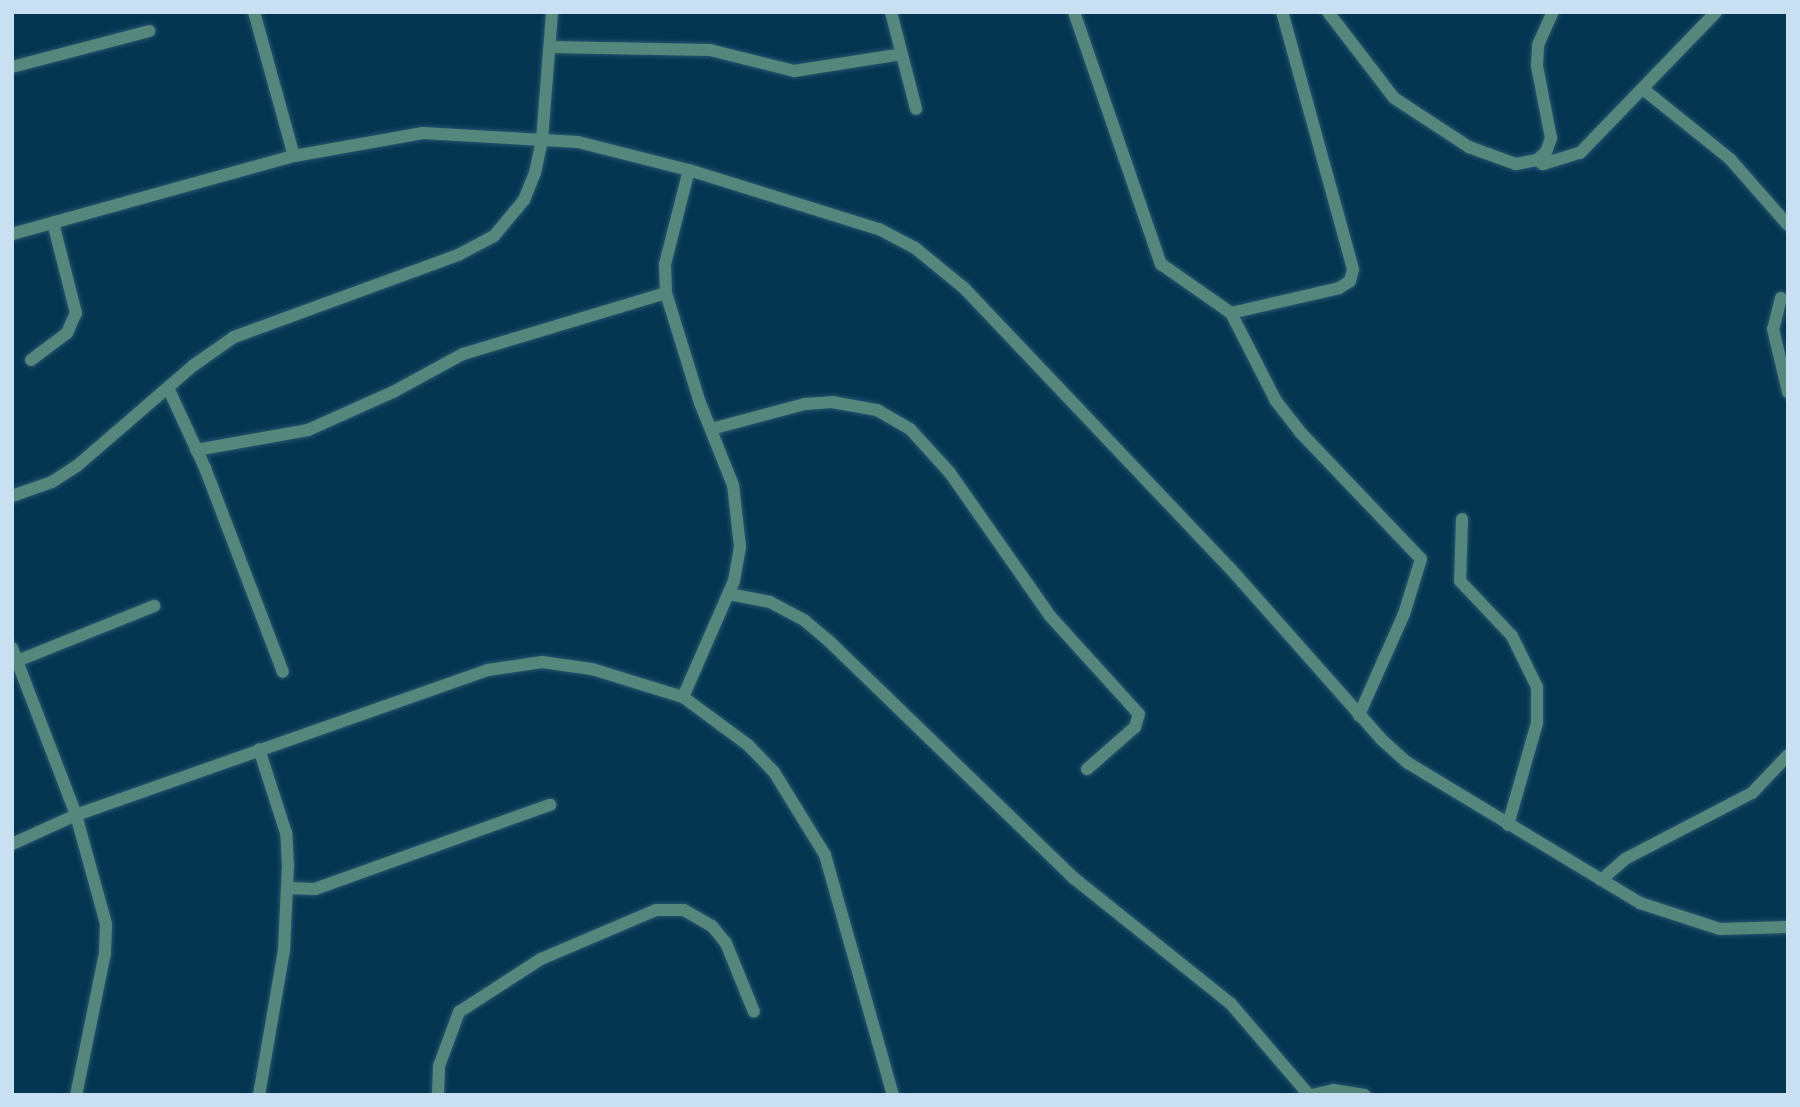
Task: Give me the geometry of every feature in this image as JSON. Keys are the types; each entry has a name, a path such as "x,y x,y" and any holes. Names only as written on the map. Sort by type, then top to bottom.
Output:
{"street":[{"path":"254,12 294,156"},
{"path":"12,496 52,482 78,465 169,390 194,365 234,337 458,255 495,236 524,200 542,140 552,12"},
{"path":"891,12 916,109"},
{"path":"1074,12 1161,264 1231,313 1276,401 1300,432 1422,559 1404,614 1359,715"},
{"path":"1231,313 1339,288 1350,281 1353,269 1282,12"},
{"path":"1328,12 1369,70 1409,110 1499,161 1528,164 1537,160 1551,138 1537,65 1538,45 1553,12"},
{"path":"1537,160 1543,164 1580,153 1716,12"},
{"path":"12,67 149,31"},
{"path":"550,47 710,50 794,71 902,54"},
{"path":"1643,89 1730,159 1788,225"},
{"path":"12,234 294,156 423,133 578,142 689,170 846,216 903,241 964,288 1237,576 1359,715 1408,762 1640,903 1708,927 1754,931 1788,927"},
{"path":"683,697 729,594 740,547 739,514 667,293 665,264 689,170"},
{"path":"32,360 67,332 76,313 53,223"},
{"path":"196,450 308,430 393,392 463,354 667,293"},
{"path":"1781,298 1773,330 1788,392"},
{"path":"169,390 196,450 283,672"},
{"path":"711,429 805,404 832,402 877,410 910,429 950,474 1050,616 1139,714 1135,727 1087,769"},
{"path":"1462,519 1461,581 1512,636 1538,687 1537,723 1508,825"},
{"path":"729,594 778,606 829,641 1084,887 1231,1003 1310,1095 1333,1090 1365,1095"},
{"path":"76,1095 105,953 106,924 76,815 14,654 154,606"},
{"path":"12,844 76,815 488,670 542,662 592,669 683,697 748,745 774,772 825,855 893,1095"},
{"path":"259,749 286,833 288,888 285,950 259,1095"},
{"path":"1601,880 1625,859 1752,793 1788,755"},
{"path":"288,888 315,889 551,805"},
{"path":"438,1095 439,1066 459,1012 541,959 656,910 684,910 712,926 726,943 754,1012"}]}
